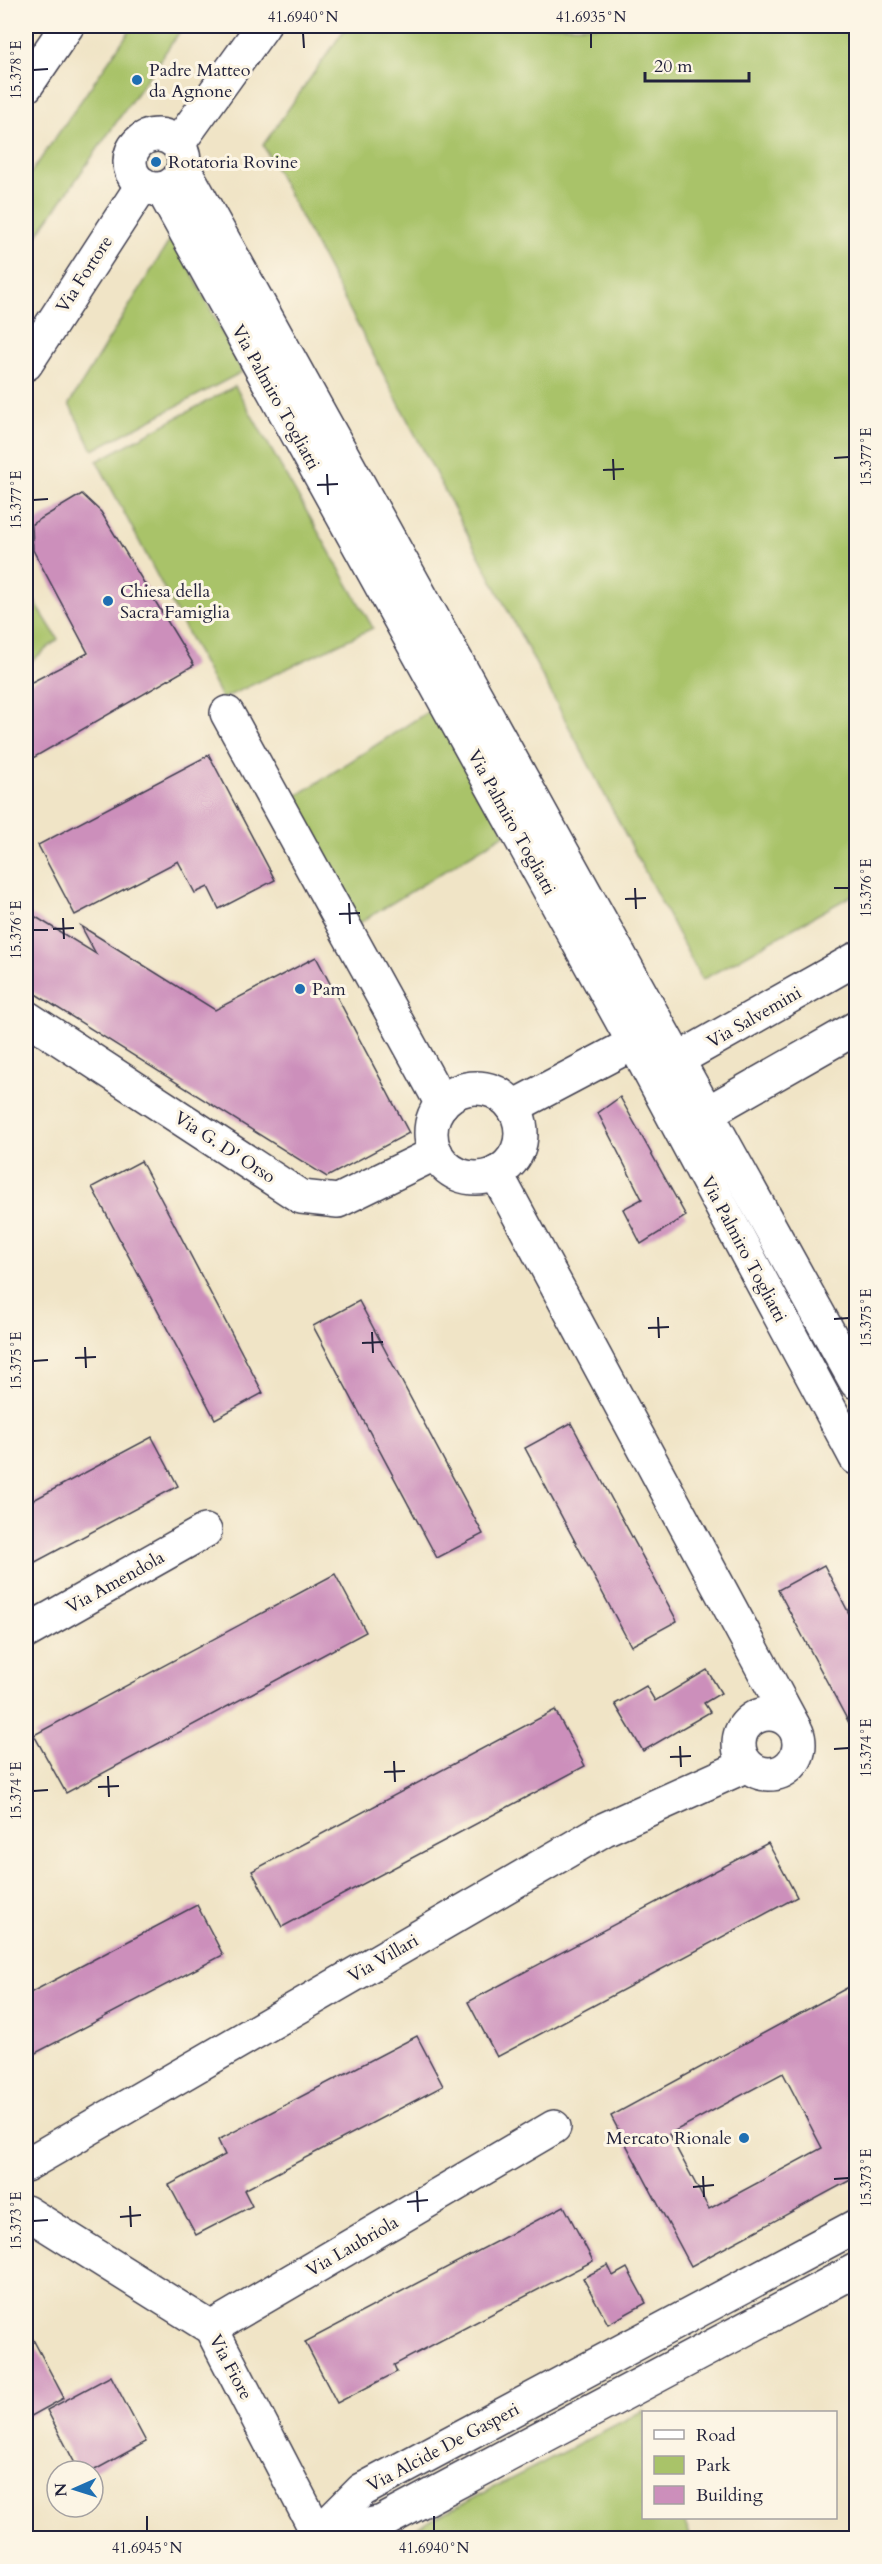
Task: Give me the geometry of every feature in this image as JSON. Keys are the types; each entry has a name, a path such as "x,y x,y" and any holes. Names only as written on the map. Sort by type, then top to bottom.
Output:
{"street":[{"path":"26,86 68,26"},
{"name":"Via Fortore","path":"26,364 167,172 258,27"},
{"name":"Via Palmiro Togliatti","path":"167,172 634,1043 665,1067"},
{"name":"Via Palmiro Togliatti","path":"167,172 665,1067 694,1122 824,1396 856,1458"},
{"path":"227,713 442,1104"},
{"name":"Via Salvemini","path":"665,1067 856,959"},
{"name":"Via G. D' Orso","path":"26,1017 301,1197 338,1201 436,1153"},
{"path":"694,1122 856,1028"},
{"path":"513,1107 634,1043"},
{"path":"470,1088 485,1088 502,1095 513,1107 520,1122 521,1138 510,1163 496,1173 481,1178 460,1175 447,1167 436,1153 431,1138 434,1116 453,1093 470,1088"},
{"name":"Via Palmiro Togliatti","path":"694,1122 856,1380"},
{"name":"Via Villari","path":"26,2164 605,1829 747,1765 756,1772 766,1774 780,1772 789,1766 798,1752 799,1741 793,1725 496,1173"},
{"path":"824,1396 856,1380"},
{"name":"Via Amendola","path":"26,1632 205,1532"},
{"name":"Via Laubriola","path":"211,2328 554,2127"},
{"name":"Via Fiore","path":"26,2212 211,2328 316,2537"},
{"name":"Via Alcide De Gasperi","path":"316,2537 362,2490 856,2226"},
{"name":"Via Alcide De Gasperi","path":"316,2537 382,2522 856,2270"}],"green space":[{"path":"133,26 176,26 181,30 26,251 26,180"},
{"path":"347,26 856,26 856,893 702,980 263,145"},
{"path":"173,235 242,372 93,450 69,404"},
{"path":"235,386 373,628 222,699 97,461"},
{"path":"26,588 58,639 26,666"},
{"path":"435,707 505,834 353,927 284,804"},
{"path":"642,2411 642,2519 683,2519 691,2538 397,2538"}],"building":[{"name":"Chiesa della Sacra Famiglia","path":"82,494 101,512 194,665 26,762 26,685 88,653 33,550 32,524"},
{"path":"209,755 275,880 219,909 208,887 195,893 178,861 75,915 38,845"},
{"path":"26,911 96,954 81,926 215,1010 316,957 409,1133 327,1177 26,988"},
{"path":"620,1097 686,1216 641,1244 623,1209 642,1199 598,1113"},
{"path":"141,1161 263,1393 215,1419 92,1187"},
{"path":"359,1301 483,1534 437,1558 313,1326"},
{"path":"571,1423 677,1621 631,1646 525,1448"},
{"path":"152,1437 178,1486 26,1567 26,1504"},
{"path":"824,1565 856,1627 856,1736 778,1590"},
{"path":"335,1574 366,1632 66,1793 34,1735"},
{"path":"707,1670 721,1693 704,1703 710,1712 643,1751 615,1704 646,1686 655,1701"},
{"path":"555,1710 585,1766 282,1927 252,1871"},
{"path":"768,1843 797,1897 497,2057 468,2002"},
{"path":"197,1905 223,1955 26,2058 26,1995"},
{"path":"856,1983 856,2177 691,2266 611,2116","holes":["783,2073 822,2148 709,2209 669,2134"]},
{"path":"417,2036 443,2086 244,2190 252,2206 196,2235 169,2185 225,2155 218,2140"},
{"path":"564,2206 593,2261 394,2365 397,2372 337,2403 305,2342"},
{"path":"608,2265 613,2276 627,2268 646,2303 608,2324 583,2278"},
{"path":"26,2326 64,2398 26,2419"},
{"path":"111,2376 146,2442 105,2464 105,2459 73,2459 47,2410"}],"place":[{"name":"Padre Matteo da Agnone","path":"137,80"},
{"name":"Rotatoria Rovine","path":"156,162"},
{"name":"Chiesa della Sacra Famiglia","path":"108,601"},
{"name":"Pam","path":"300,989"},
{"name":"Mercato Rionale","path":"744,2138"}]}
